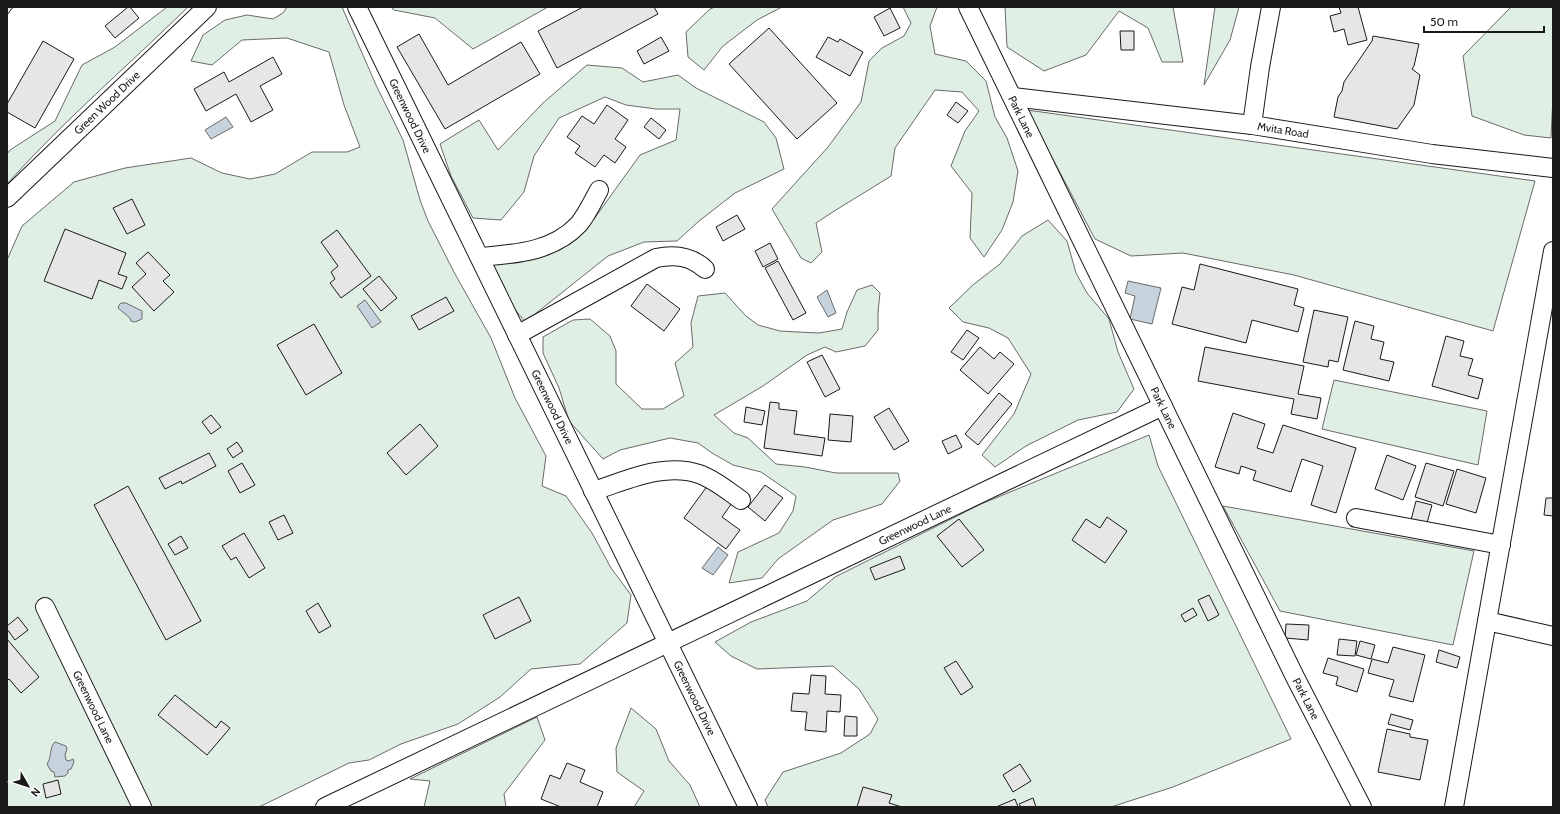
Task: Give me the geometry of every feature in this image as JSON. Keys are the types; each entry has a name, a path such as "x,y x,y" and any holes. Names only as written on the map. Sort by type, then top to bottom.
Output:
{"street":[{"name":"Green Wood Drive","path":"7,198 207,7"},
{"name":"Greenwood Drive","path":"357,7 748,807"},
{"name":"Park Lane","path":"968,7 1295,677 1362,807"},
{"path":"1252,125 1260,67 1271,7"},
{"name":"Mvita Road","path":"1013,98 1252,125 1432,154 1553,168"},
{"path":"480,257 515,254 553,243 568,234 579,224 599,190"},
{"path":"1454,807 1553,251"},
{"path":"517,335 656,258 680,256 698,263 705,269"},
{"name":"Greenwood Lane","path":"325,807 1163,406"},
{"path":"593,491 651,473 666,470 682,470 711,479 741,500"},
{"path":"1356,518 1501,545"},
{"name":"Greenwood Lane","path":"45,607 142,807"},
{"path":"1487,622 1553,636"}],"green space":[{"path":"167,7 188,7 50,138 7,184 7,154 10,150 55,121 82,65 115,47"},
{"path":"287,7 342,7 376,85 403,140 420,200 428,221 455,274 491,338 515,398 546,456 542,486 566,496 592,533 611,568 631,595 627,623 580,664 531,669 500,697 458,724 401,744 369,760 349,763 259,807 7,807 7,260 22,226 74,182 125,168 191,158 222,173 250,179 275,174 312,152 347,152 360,147 344,105 329,52 287,38 242,40 212,65 191,61 203,35 225,20 247,15 273,19 283,13"},
{"path":"391,7 548,7 473,49 435,18 394,10"},
{"path":"715,7 782,7 757,20 723,46 704,70 688,57 686,32 710,9"},
{"path":"903,7 937,7 930,26 935,54 966,61 986,81 995,117 1007,138 1018,171 1013,202 1002,230 984,257 970,238 972,193 951,166 965,131 979,111 962,92 935,90 895,148 891,176 816,223 822,252 811,263 801,258 772,209 828,147 861,102 869,61 882,48 904,36 911,23"},
{"path":"1005,7 1173,7 1183,62 1162,62 1148,28 1119,11 1086,55 1044,71 1007,47"},
{"path":"1215,7 1239,7 1230,40 1204,85"},
{"path":"1511,7 1553,7 1553,96 1551,138 1524,135 1472,116 1463,56"},
{"path":"587,65 622,68 643,82 678,75 696,88 764,122 776,138 784,169 735,193 699,221 677,241 644,242 608,256 525,322 499,289 493,264 521,262 558,244 594,219 640,155 676,140 680,109 656,109 626,105 605,97 559,118 534,156 524,192 501,220 473,218 451,176 440,144 479,120 498,150 543,103"},
{"path":"1027,110 1535,181 1493,331 1294,275 1183,253 1131,256 1095,239"},
{"path":"1048,220 1067,241 1076,273 1087,293 1109,319 1118,352 1134,389 1117,412 1078,420 1026,446 995,467 982,455 1014,414 1031,374 1008,338 989,328 963,322 949,308 974,284 1000,264 1022,236"},
{"path":"872,285 880,293 878,330 865,346 836,352 825,347 807,355 763,386 714,415 734,433 748,438 776,464 805,467 836,473 898,473 900,481 882,504 833,520 778,559 762,578 729,583 738,552 779,533 793,511 796,496 761,472 733,465 698,443 670,438 620,450 603,459 569,421 559,388 543,353 543,337 573,320 590,319 610,336 616,351 616,384 642,409 663,409 684,396 675,363 693,347 691,323 698,296 725,293 746,316 758,325 780,331 819,333 842,329 847,312 857,290"},
{"path":"1334,380 1487,411 1478,465 1322,429"},
{"path":"1149,435 1158,466 1291,739 1173,787 1111,807 768,807 765,800 783,772 841,753 870,734 878,719 859,689 833,666 757,669 731,656 715,642 751,622 807,601 835,577 981,504"},
{"path":"1223,506 1474,551 1453,645 1280,611"},
{"path":"631,708 656,729 669,761 690,785 700,807 634,807 644,791 617,772 616,748"},
{"path":"537,717 545,740 504,794 506,807 424,807 430,781 410,779"}],"shaded area":[{"path":"226,117 233,127 211,139 205,130"},
{"path":"1128,281 1161,288 1152,324 1130,319 1135,296 1125,293"},
{"path":"827,290 836,313 828,317 817,297"},
{"path":"365,300 381,322 372,328 357,306"},
{"path":"121,303 126,303 142,311 142,319 135,322 131,321 130,318 118,308"},
{"path":"718,547 728,555 713,575 702,568"},
{"path":"55,742 66,746 66,760 69,761 73,759 74,762 71,769 68,770 68,773 65,776 55,777 54,772 51,771 47,764"}],"building":[{"path":"7,7 13,7 7,15"},
{"path":"128,7 130,7 139,18 115,38 105,26"},
{"path":"583,7 654,7 658,14 557,68 538,31"},
{"path":"1339,7 1358,7 1367,40 1348,45 1344,29 1334,32 1330,16 1341,13"},
{"path":"890,8 900,28 884,36 874,17"},
{"path":"769,28 837,103 797,139 729,64"},
{"path":"1120,31 1134,31 1134,50 1121,50"},
{"path":"419,34 448,85 521,42 540,74 445,129 397,47"},
{"path":"1373,36 1419,44 1412,69 1420,75 1414,105 1397,129 1334,117 1338,97 1342,91 1344,82 1372,41"},
{"path":"661,37 669,51 644,64 637,51"},
{"path":"828,37 838,42 840,39 863,52 850,76 816,57"},
{"path":"43,41 74,59 35,128 7,112 7,104"},
{"path":"273,57 282,74 260,86 273,110 251,122 236,94 206,111 194,89 224,72 229,82"},
{"path":"956,102 968,111 958,123 947,115"},
{"path":"607,105 628,120 615,139 626,147 615,163 604,155 595,167 575,153 580,146 567,137 582,116 594,124"},
{"path":"651,118 666,130 659,139 644,127"},
{"path":"132,199 145,225 127,234 113,208"},
{"path":"737,215 745,229 723,241 716,227"},
{"path":"65,229 126,253 118,274 127,277 122,289 99,280 92,299 44,281"},
{"path":"337,230 371,276 341,298 330,283 335,279 331,272 338,266 321,242"},
{"path":"770,243 778,259 763,267 755,251"},
{"path":"148,252 170,275 163,281 174,292 154,311 132,287 146,274 136,263"},
{"path":"778,261 806,313 793,320 765,268"},
{"path":"1200,264 1298,289 1294,305 1304,308 1298,332 1252,320 1246,343 1172,324 1182,287 1194,290"},
{"path":"379,276 397,298 381,311 363,289"},
{"path":"647,284 680,309 664,331 631,306"},
{"path":"446,297 454,311 419,330 411,316"},
{"path":"1314,310 1348,317 1338,362 1329,360 1328,367 1303,362"},
{"path":"1355,321 1374,326 1371,339 1384,342 1380,359 1394,362 1389,381 1343,370"},
{"path":"314,324 342,373 306,395 277,345"},
{"path":"967,330 979,338 963,360 951,352"},
{"path":"1446,336 1464,341 1460,356 1473,359 1468,375 1483,379 1478,399 1432,386"},
{"path":"980,347 994,359 1000,352 1014,364 988,394 960,370"},
{"path":"1205,347 1304,366 1298,394 1321,398 1317,419 1291,414 1294,399 1198,381"},
{"path":"822,355 840,389 825,397 807,362"},
{"path":"999,393 1012,404 978,445 965,434"},
{"path":"770,402 779,403 779,409 797,411 794,434 825,438 822,456 764,448"},
{"path":"746,407 765,411 762,425 744,422"},
{"path":"889,408 909,441 894,450 874,417"},
{"path":"1233,413 1265,424 1257,448 1273,453 1283,425 1356,448 1336,513 1311,505 1323,466 1302,459 1291,492 1253,480 1256,471 1241,466 1239,474 1215,467"},
{"path":"830,414 853,416 851,442 828,440"},
{"path":"211,415 221,427 211,434 202,422"},
{"path":"420,424 438,446 406,475 387,453"},
{"path":"956,435 962,447 948,454 942,441"},
{"path":"237,442 243,451 233,458 227,449"},
{"path":"209,453 216,466 182,484 181,481 165,489 159,478"},
{"path":"1387,455 1416,466 1403,500 1375,489"},
{"path":"242,463 255,485 240,493 228,471"},
{"path":"1426,463 1454,471 1443,506 1415,497"},
{"path":"1457,469 1486,478 1476,513 1446,504"},
{"path":"708,485 732,503 722,517 740,530 726,549 684,518"},
{"path":"765,485 783,498 765,521 748,507"},
{"path":"128,486 201,621 166,640 94,505"},
{"path":"1546,498 1553,498 1553,516 1544,515"},
{"path":"1416,501 1432,505 1427,523 1411,520"},
{"path":"284,515 293,533 278,540 269,522"},
{"path":"1107,517 1127,531 1105,563 1072,540 1086,519 1100,528"},
{"path":"959,519 984,550 962,567 937,536"},
{"path":"244,533 265,568 249,578 236,557 231,560 222,546"},
{"path":"181,536 188,548 175,555 168,544"},
{"path":"900,556 905,569 875,580 870,568"},
{"path":"1209,595 1219,615 1208,621 1198,600"},
{"path":"519,597 531,621 495,639 483,615"},
{"path":"318,603 331,626 319,633 306,611"},
{"path":"1193,608 1197,615 1185,622 1181,615"},
{"path":"18,617 28,630 15,640 7,629 7,626"},
{"path":"1286,624 1309,625 1308,640 1285,638"},
{"path":"7,639 39,677 21,693 9,679 7,681"},
{"path":"1339,639 1357,641 1355,656 1337,655"},
{"path":"1360,641 1375,645 1371,659 1356,655"},
{"path":"1393,647 1425,655 1413,702 1389,696 1394,680 1368,673 1372,659 1388,663"},
{"path":"1439,650 1460,657 1457,668 1436,662"},
{"path":"1328,658 1364,669 1357,692 1336,685 1338,677 1323,673"},
{"path":"956,661 973,687 961,695 944,668"},
{"path":"811,675 826,676 825,694 841,695 840,712 827,711 826,732 805,730 807,712 791,711 793,693 809,694"},
{"path":"175,695 216,728 221,721 230,728 207,755 158,715"},
{"path":"1391,714 1413,720 1410,730 1388,724"},
{"path":"845,716 857,717 857,736 844,736"},
{"path":"1387,729 1410,734 1410,737 1428,740 1420,780 1378,772"},
{"path":"567,763 585,770 580,782 603,792 597,807 561,807 541,799 550,775 560,779"},
{"path":"1020,764 1031,781 1013,792 1003,775"},
{"path":"58,780 61,794 46,798 43,784"},
{"path":"863,787 892,795 889,803 902,807 857,807"},
{"path":"1033,798 1036,807 1021,807 1019,804"},
{"path":"1015,799 1018,807 996,807"}]}
